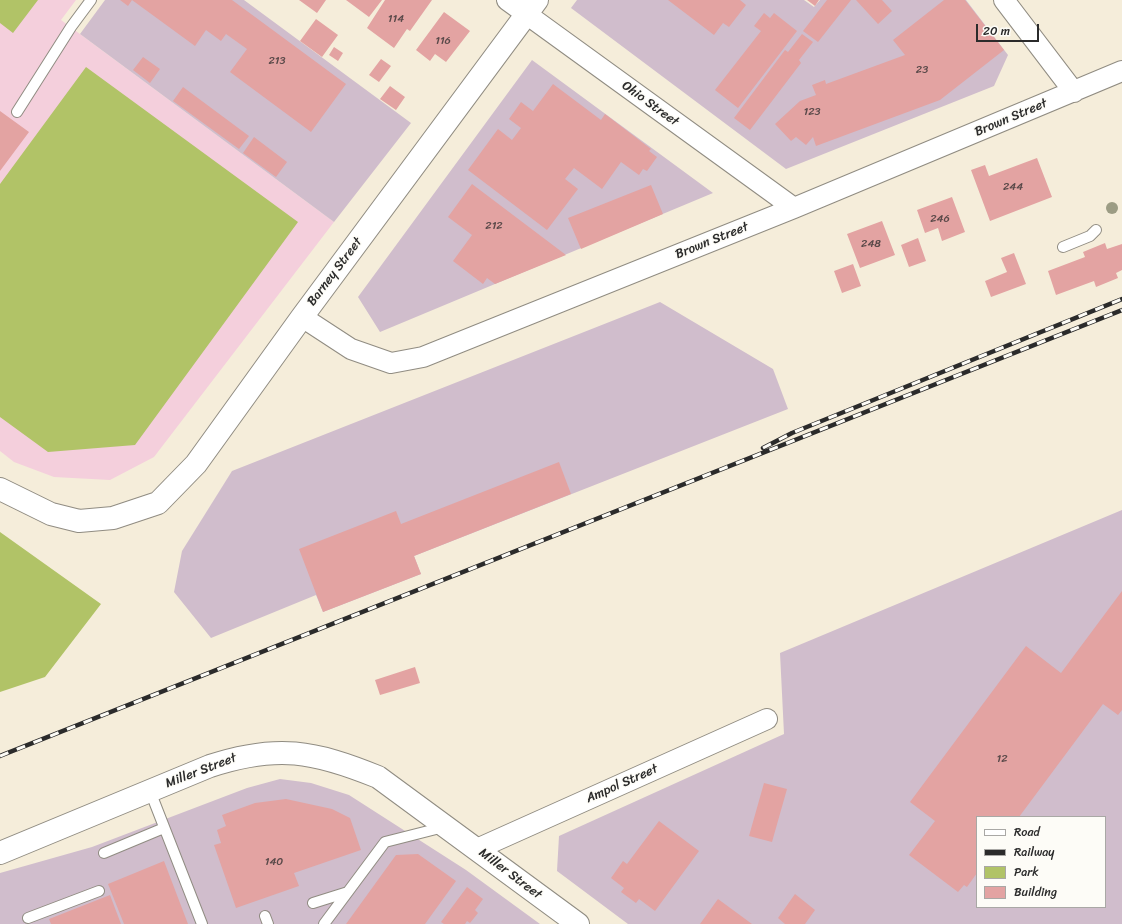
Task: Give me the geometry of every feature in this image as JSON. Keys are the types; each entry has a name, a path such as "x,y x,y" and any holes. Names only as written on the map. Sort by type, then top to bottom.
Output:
{"street":[{"name":"Ohio Street","path":"507,0 531,7 794,208"},
{"path":"1004,0 1074,92"},
{"name":"Barney Street","path":"0,488 50,514 79,521 112,518 158,503 196,464 302,317 531,7"},
{"name":"Brown Street","path":"302,317 351,349 384,360 391,362 423,357 794,208 1122,71"},
{"name":"Ampol Street","path":"477,849 767,719"},
{"name":"Miller Street","path":"0,853 210,766 239,756 274,752 309,754 343,763 378,777 578,924"}],"lane":[{"path":"17,112 71,27 91,0"},
{"path":"1063,247 1090,236 1096,230"},
{"path":"150,791 202,924"},
{"path":"324,924 385,842 446,826"},
{"path":"104,853 164,828"},
{"path":"28,918 99,891"},
{"path":"313,903 348,892"}],"shaded area":[{"path":"0,0 76,0 61,20 334,222 154,457 110,480 54,477 14,462 0,451"},
{"path":"105,0 244,0 411,123 334,222 80,34"},
{"path":"577,0 804,0 814,7 820,0 966,0 1008,55 994,86 786,169 571,8"},
{"path":"532,60 713,193 380,332 358,297"},
{"path":"660,302 773,369 788,409 414,556 421,574 323,612 316,595 211,638 174,592 182,551 232,471"},
{"path":"1122,510 1122,924 628,924 557,871 559,836 784,734 780,653"},
{"path":"280,779 311,783 349,795 466,870 540,924 0,924 0,873 92,847 247,788"}],"green space":[{"path":"0,0 38,0 13,33 0,23"},
{"path":"86,67 298,222 135,445 48,452 0,417 0,184"},
{"path":"0,532 101,604 45,677 0,692"}],"building":[{"path":"120,0 132,0 128,6"},
{"path":"132,0 232,0 346,84 311,132 230,72 247,49 226,34 221,41 206,30 195,46"},
{"path":"299,0 326,0 317,13"},
{"path":"346,0 382,0 369,17"},
{"path":"385,0 432,0 410,31 407,29 394,48 367,28"},
{"path":"668,0 740,0 746,5 729,27 723,23 714,35"},
{"path":"807,0 819,0 815,6"},
{"path":"827,0 851,0 818,42 803,31"},
{"path":"856,0 882,0 892,11 878,24"},
{"path":"944,0 965,0 1004,50 940,100 816,146 813,137 806,145 796,137 791,141 775,124 800,101 816,95 812,85 825,80 826,84 905,55 893,40"},
{"path":"444,12 470,31 446,62 435,54 430,61 416,50"},
{"path":"764,13 770,18 774,13 797,31 738,108 715,90 761,31 754,26"},
{"path":"316,19 338,35 322,57 300,41"},
{"path":"802,34 813,42 799,60 801,63 750,130 734,118 785,50 788,52"},
{"path":"334,47 343,53 338,61 329,55"},
{"path":"143,57 160,69 150,83 133,70"},
{"path":"381,59 391,66 379,82 369,75"},
{"path":"553,84 601,120 605,114 651,149 649,151 657,157 647,171 643,169 639,175 621,162 602,189 574,168 565,179 578,189 547,230 468,170 498,129 512,140 521,128 509,119 521,102 533,111"},
{"path":"390,86 405,97 396,110 380,99"},
{"path":"183,87 249,136 239,149 173,101"},
{"path":"0,111 29,132 0,171"},
{"path":"254,137 287,162 276,177 243,153"},
{"path":"1037,158 1052,197 990,221 971,170 985,165 989,176"},
{"path":"472,184 566,255 495,284 487,278 483,284 453,261 472,235 448,217"},
{"path":"651,185 663,214 581,249 568,218"},
{"path":"952,197 965,232 942,241 938,228 925,233 917,210"},
{"path":"882,221 895,255 860,268 847,234"},
{"path":"918,238 926,261 909,267 901,245"},
{"path":"1105,243 1107,249 1122,244 1122,270 1116,273 1118,278 1096,287 1094,281 1056,295 1048,271 1085,257 1083,252"},
{"path":"1014,253 1026,284 991,297 985,281 1007,272 1001,258"},
{"path":"853,264 861,286 842,293 834,271"},
{"path":"559,462 571,494 414,556 421,574 323,612 299,549 396,511 401,524"},
{"path":"1122,591 1122,710 1118,715 1103,704 1020,816 976,816 976,874 967,887 964,885 958,892 909,855 935,821 910,802 1026,646 1061,673"},
{"path":"415,667 420,683 380,695 375,680"},
{"path":"764,783 787,789 772,842 749,836"},
{"path":"286,799 332,809 350,818 361,850 294,873 299,886 236,908 214,845 221,843 217,830 226,826 222,815 255,803"},
{"path":"659,821 699,851 655,911 639,899 636,903 621,892 624,888 611,878 623,861 627,864"},
{"path":"418,854 456,881 425,924 346,924 396,855"},
{"path":"164,861 188,924 124,924 108,884"},
{"path":"467,887 483,899 475,910 478,913 470,923 467,921 465,924 444,924 441,922"},
{"path":"795,894 815,910 805,924 785,924 778,918"},
{"path":"110,895 121,924 51,924 49,919"},
{"path":"718,899 752,924 700,924"}],"railway":[{"path":"763,448 792,433 1122,299"},
{"path":"0,756 1122,310"}]}
